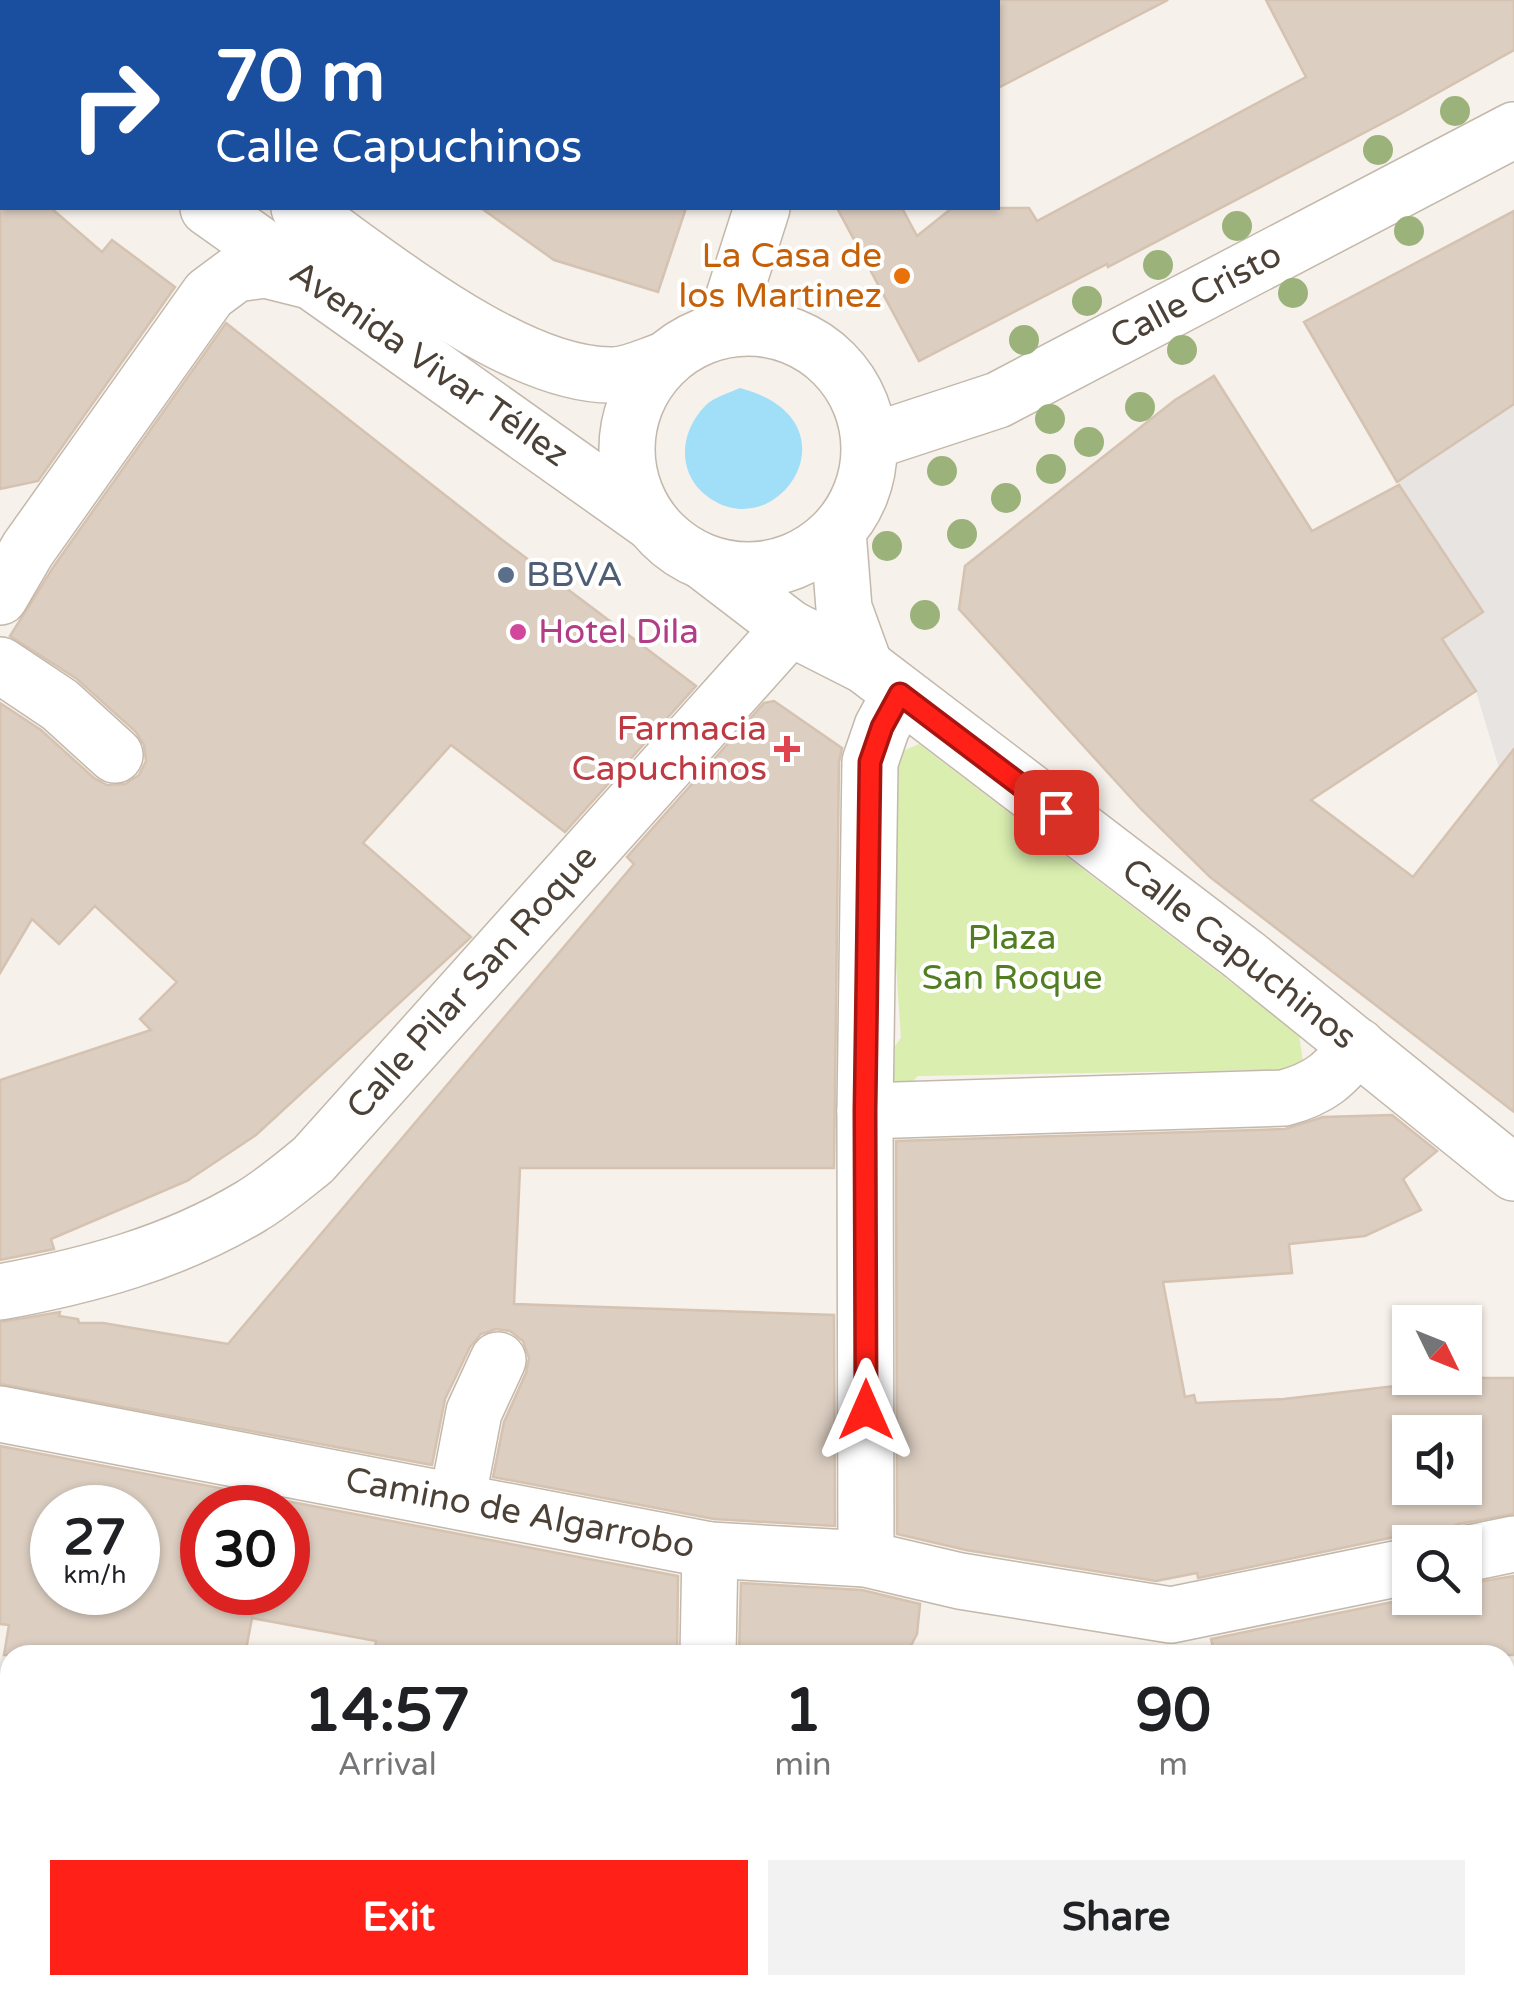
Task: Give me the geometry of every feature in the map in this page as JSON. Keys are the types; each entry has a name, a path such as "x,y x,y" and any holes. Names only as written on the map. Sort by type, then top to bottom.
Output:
{"street":[{"name":"Calle Cristo","path":"870,442 998,400 1514,130"},
{"name":"Avenida Vivar Téllez","path":"211,210 649,521"},
{"name":"Avenida Vivar Téllez","path":"302,210 477,330 543,364 615,376 664,360"},
{"path":"724,328 761,210"},
{"path":"0,597 14,540 209,294 236,274 266,270 313,282"},
{"path":"724,328 769,329 808,342 840,368 847,379 861,402 870,442 868,474 857,505 838,532 810,554 776,568 740,571 705,563 673,548 649,521 633,490 626,456 629,420 643,388 664,360 694,339 724,328"},
{"path":"838,532 844,608 883,680 882,727 870,762 865,1111 866,1559"},
{"path":"705,563 790,628"},
{"name":"Calle Capuchinos","path":"790,628 883,680 1244,954 1514,1173"},
{"name":"Calle Pilar San Roque","path":"0,1292 140,1259 198,1236 254,1205 313,1160 790,628"},
{"path":"0,665 60,705 115,754"},
{"path":"865,1111 1284,1098 1310,1091 1334,1075 1358,1046"},
{"path":"457,1501 474,1412 498,1360"},
{"name":"Camino de Algarrobo","path":"0,1414 710,1550 866,1559 960,1581 1170,1615 1392,1570"},
{"path":"1482,1551 1514,1544"},
{"path":"708,1645 710,1550"}],"green space":[{"name":"Plaza San Roque","path":"919,744 1299,1034 1303,1062 1283,1085 1261,1070 918,1076 898,1095 877,1069 901,1038 882,760"}],"shaded area":[{"path":"1514,404 1514,780 1499,768 1476,691 1442,639 1483,611 1397,481"}],"water":[{"path":"740,388 776,403 796,424 802,447 798,470 785,490 765,504 741,509 716,502 703,493 688,470 685,457 689,430 696,417 709,402"}],"building":[{"path":"1000,0 1168,0 1000,87"},
{"path":"1266,0 1514,0 1514,50 1108,267 1107,264 919,361 838,210 903,210 917,236 950,210 1029,208 1037,221 1306,77"},
{"path":"0,210 53,210 102,252 112,240 175,287 38,481 0,489"},
{"path":"484,210 685,210 658,292 554,260"},
{"path":"1514,211 1514,404 1397,482 1304,322"},
{"path":"226,323 696,686 565,832 451,745 363,843 471,937 256,1135 187,1181 51,1239 54,1249 0,1260 0,1080 151,1030 140,1019 177,982 95,906 59,944 32,919 0,973 0,703 41,730 107,785 125,784 139,775 146,761 144,745 136,732 77,679 10,636 54,566"},
{"path":"1214,376 1312,531 1399,485 1483,612 1442,639 1476,691 1311,800 1413,877 1514,749 1514,1112 1210,877 1141,809 959,609 965,566 1175,400"},
{"path":"774,701 842,748 834,1168 520,1168 514,1304 834,1315 835,1526 714,1519 493,1477 504,1422 529,1358 523,1341 510,1331 496,1329 481,1334 470,1347 445,1399 432,1465 0,1384 0,1322 60,1312 59,1316 78,1319 79,1323 103,1323 228,1344 634,864 627,857 764,703"},
{"path":"1392,1115 1437,1151 1403,1179 1421,1210 1365,1236 1289,1244 1292,1273 1163,1282 1185,1397 1194,1395 1196,1403 1284,1399 1392,1386 1392,1395 1482,1395 1482,1378 1514,1378 1514,1514 1456,1525 1392,1525 1392,1538 1198,1578 1197,1573 1156,1581 966,1550 897,1534 896,1141 1285,1129 1323,1117"},
{"path":"0,1446 203,1485 180,1485 180,1615 310,1615 310,1505 678,1576 677,1645 375,1645 376,1641 252,1618 247,1645 6,1645 9,1625 0,1624"},
{"path":"1514,1576 1514,1645 1212,1645 1211,1639 1392,1602 1392,1615 1482,1615 1482,1581"},
{"path":"741,1583 862,1590 920,1604 917,1634 911,1645 739,1645"}],"place":[{"name":"La Casa de los Martinez","path":"902,276"},
{"name":"BBVA","path":"506,575"},
{"name":"Hotel Dila","path":"518,632"},
{"name":"Farmacia Capuchinos","path":"787,749"}],"route":[{"path":"866,1410 870,762 882,727 900,694 1056,812"}]}
